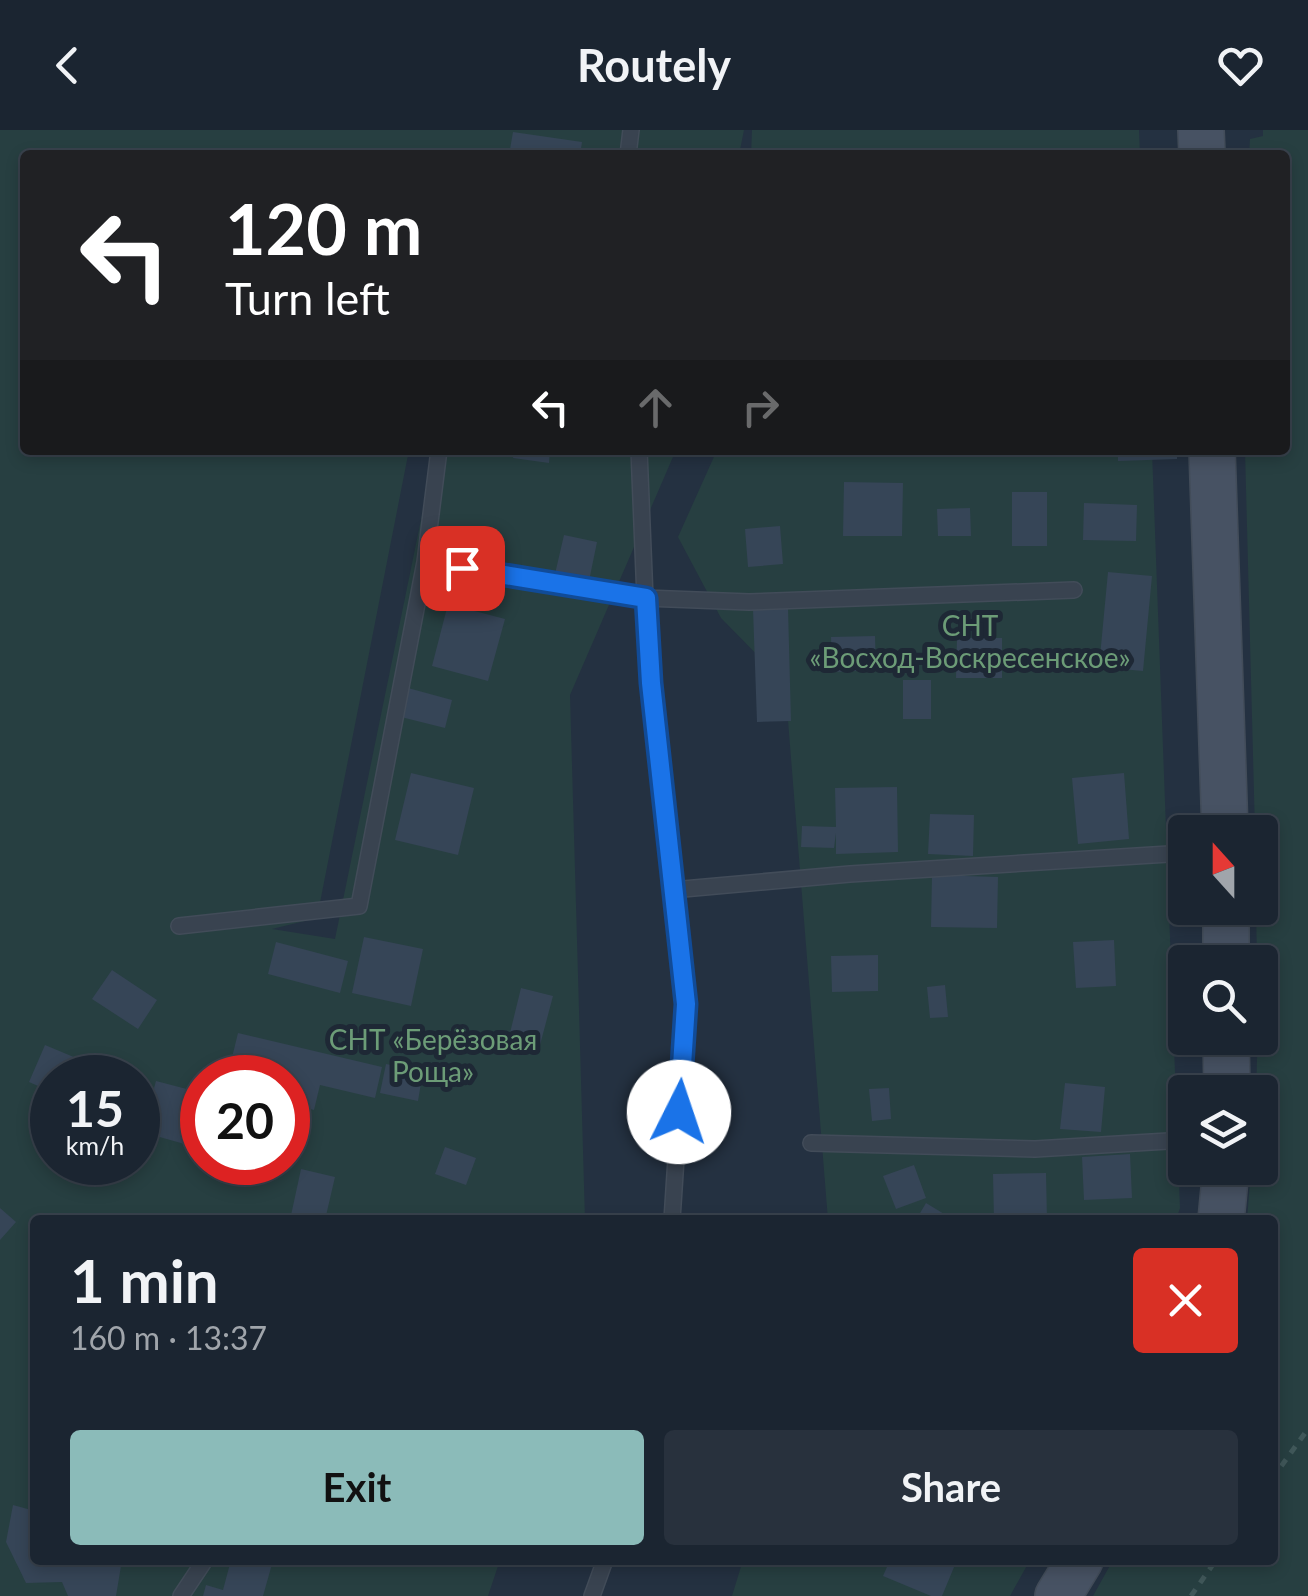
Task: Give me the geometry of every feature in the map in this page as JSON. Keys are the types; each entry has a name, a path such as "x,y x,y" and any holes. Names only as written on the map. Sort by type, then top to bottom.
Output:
{"street":[{"path":"1212,455 1224,815"},
{"path":"1221,1215 1224,1185"},
{"path":"1058,1596 1077,1565"}],"lane":[{"path":"179,926 358,906 425,562 438,455"},
{"path":"640,455 648,648 686,1004 672,1215"},
{"path":"425,562 646,598 750,602 1074,590"},
{"path":"672,890 1168,853"},
{"path":"811,1143 1035,1149 1168,1141"},
{"path":"181,1596 202,1565"},
{"path":"592,1596 603,1565"}],"path":[{"path":"1278,1470 1308,1428"},
{"path":"1191,1596 1213,1565"}],"green space":[{"name":"СНТ «Берёзовая Роща»","path":"0,130 744,130 740,150 20,150 20,455 408,455 317,918 272,929 335,939 433,455 674,455 570,695 585,1215 30,1215 30,1565 498,1565 488,1596 0,1596"},
{"path":"752,130 1139,130 1140,150 751,150"},
{"path":"1263,130 1308,130 1308,1596 1093,1596 1110,1565 1278,1565 1278,1215 1247,1215 1250,1185 1278,1185 1278,1075 1257,1075 1257,1055 1278,1055 1278,945 1257,945 1256,925 1278,925 1278,815 1255,815 1245,455 1290,455 1290,150 1249,150 1250,139 1263,136"},
{"name":"СНТ «Восход-Воскресенское»","path":"715,455 1152,455 1170,945 1168,1055 1174,1055 1175,1075 1168,1075 1168,1185 1179,1185 1178,1215 828,1215 785,683 721,618 678,537"},
{"path":"741,1565 1027,1565 1010,1596 732,1596"}],"building":[{"path":"513,132 582,142 581,150 510,150"},
{"path":"513,455 550,455 549,463 513,458"},
{"path":"1118,455 1177,455 1177,459 1118,461"},
{"path":"844,482 903,483 902,536 843,536"},
{"path":"1012,492 1047,492 1047,546 1012,546"},
{"path":"1084,503 1137,505 1136,541 1083,540"},
{"path":"970,508 971,536 938,536 937,509"},
{"path":"780,526 783,564 748,567 745,529"},
{"path":"564,535 597,542 589,581 555,574"},
{"path":"1108,572 1152,576 1143,671 1099,667"},
{"path":"448,604 505,619 488,681 432,666"},
{"path":"788,608 791,721 757,722 753,609"},
{"path":"875,636 876,670 832,672 831,637"},
{"path":"957,638 1002,638 1002,678 956,678"},
{"path":"903,680 931,680 931,719 903,719"},
{"path":"408,688 452,700 445,728 401,717"},
{"path":"411,773 474,788 458,855 395,840"},
{"path":"1124,773 1129,839 1078,844 1072,778"},
{"path":"897,787 898,852 836,854 836,833 834,848 801,847 802,826 836,827 835,788"},
{"path":"930,814 974,815 973,856 928,854"},
{"path":"932,875 998,877 997,928 931,927"},
{"path":"364,937 423,949 411,1006 352,993"},
{"path":"1114,940 1116,986 1076,988 1073,942"},
{"path":"276,942 348,961 340,993 268,974"},
{"path":"878,955 878,991 832,992 831,956"},
{"path":"112,970 157,1000 138,1029 92,999"},
{"path":"945,985 948,1017 930,1018 927,987"},
{"path":"521,988 553,996 540,1045 509,1037"},
{"path":"238,1033 382,1067 375,1098 320,1085 314,1110 310,1109 310,1055 233,1055"},
{"path":"45,1045 69,1055 41,1055"},
{"path":"386,1064 423,1071 418,1101 380,1093"},
{"path":"160,1082 180,1087 180,1143 160,1137"},
{"path":"1065,1083 1105,1087 1101,1132 1060,1129"},
{"path":"889,1088 891,1119 872,1121 869,1089"},
{"path":"445,1147 476,1158 466,1185 435,1174"},
{"path":"1130,1154 1132,1198 1084,1200 1082,1157"},
{"path":"914,1165 926,1198 896,1209 883,1176"},
{"path":"310,1171 335,1177 326,1215 291,1215 298,1185 310,1185"},
{"path":"1046,1173 1047,1215 994,1215 993,1174"},
{"path":"926,1203 946,1215 919,1215"},
{"path":"0,1208 16,1222 0,1240"},
{"path":"13,1505 30,1510 30,1565 121,1565 116,1596 68,1596 62,1582 26,1583 6,1542"},
{"path":"230,1565 272,1565 263,1596 203,1596 206,1585 223,1590"},
{"path":"888,1565 955,1565 942,1596 931,1596 883,1576"}],"route":[{"path":"462,568 646,598 651,683 686,1004 679,1112"}]}
